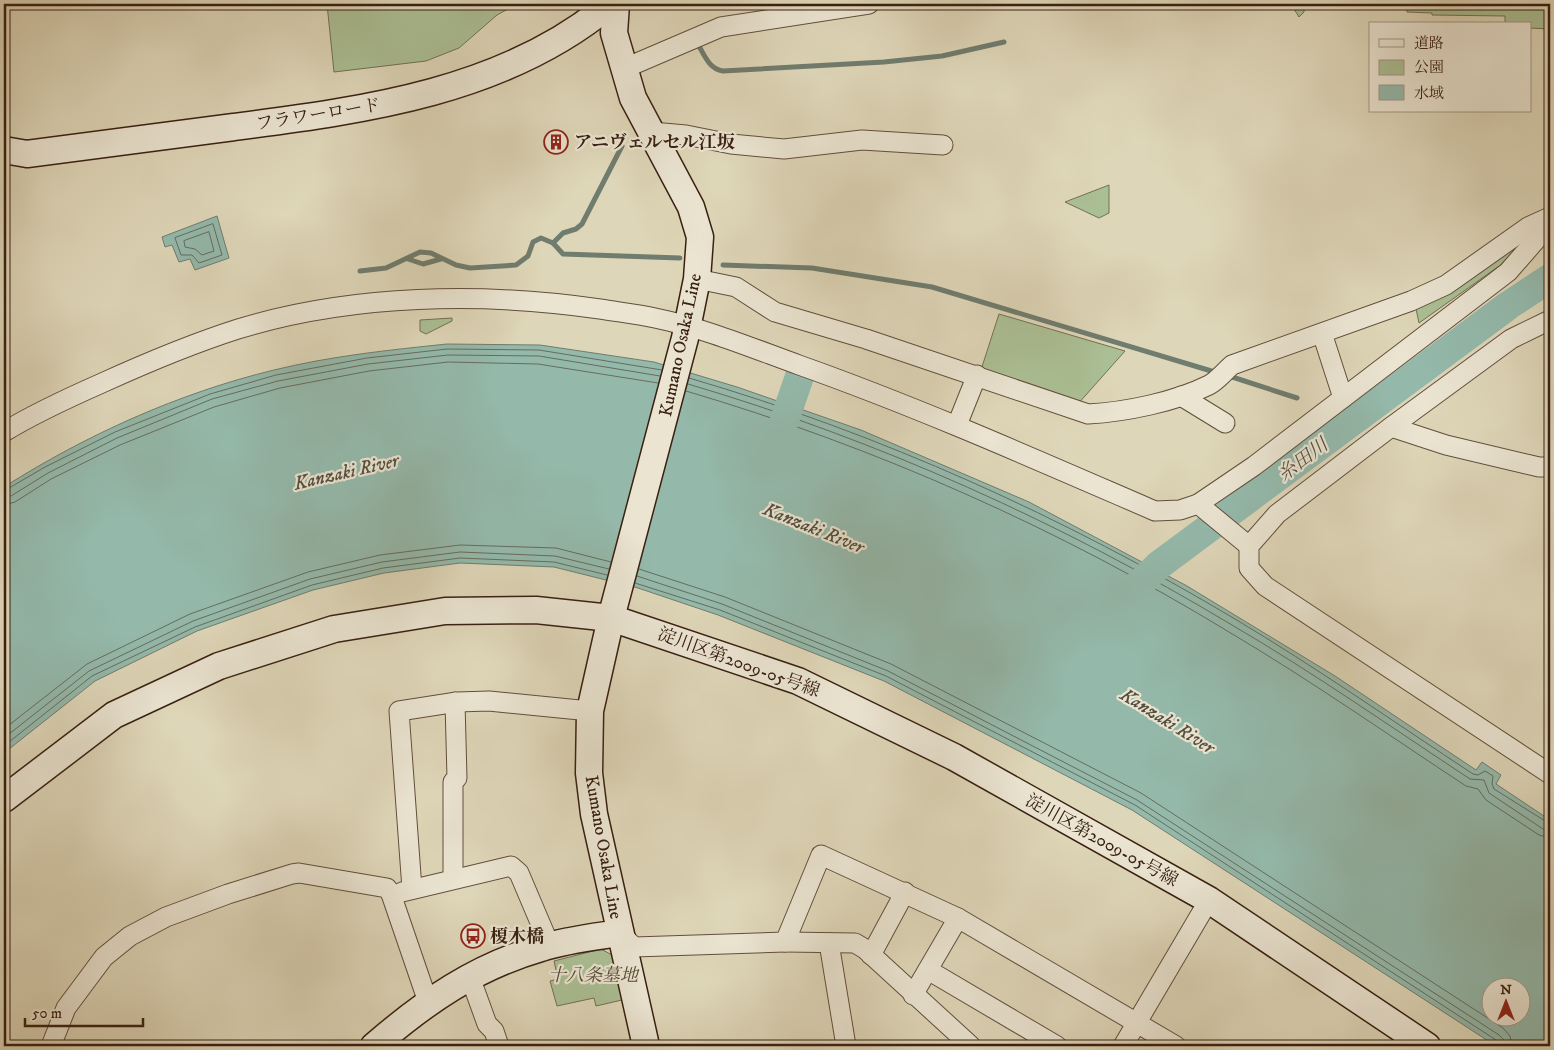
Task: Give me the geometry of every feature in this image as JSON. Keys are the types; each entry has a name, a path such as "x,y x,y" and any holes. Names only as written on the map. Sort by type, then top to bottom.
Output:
{"street":[{"name":"フラワーロード","path":"4,150 27,154 330,115 418,97 462,83 542,51 583,26 610,4"},
{"name":"Kumano Osaka Line","path":"616,4 614,33 633,98 691,207 700,237 697,279 686,332 613,613 590,711 589,772 594,814 646,1046"},
{"path":"623,69 721,28 804,9 869,4"},
{"path":"652,132 686,135 731,144 784,149 862,140 944,145"},
{"path":"697,279 736,287 775,312 977,375 1088,414 1111,413 1182,396 1210,384 1232,365 1411,301 1446,285 1528,227 1550,217"},
{"path":"4,432 35,414 142,365 239,329 333,309 401,300 468,298 558,303 652,317 686,332 843,380 957,425 1154,511 1202,508 1254,466 1508,272 1550,224"},
{"path":"1243,542 1391,427 1511,338 1550,320"},
{"path":"1322,333 1343,398"},
{"path":"957,425 977,375"},
{"path":"1182,396 1225,423"},
{"path":"1391,427 1446,445 1539,468 1550,467"},
{"path":"1202,508 1243,542 1250,568 1265,586 1459,712 1550,774"},
{"name":"淀川区第2009-05号線","path":"4,799 114,715 219,666 334,629 446,611 536,610 613,613 798,681 954,757 1209,900 1427,1046"},
{"path":"412,889 400,711 455,702 489,701 590,711"},
{"path":"453,880 453,782 457,778 455,702"},
{"path":"785,942 821,855 958,918 1176,1046"},
{"path":"391,894 511,866 519,873 550,946"},
{"path":"51,1046 66,1008 104,957 130,936 166,917 228,894 299,873 387,888 391,894 428,1002"},
{"path":"871,954 905,892"},
{"path":"1123,1046 1209,900"},
{"path":"913,994 958,918"},
{"path":"374,1046 428,1002 485,968 550,946 620,932 634,947 785,942 855,943 871,954 971,1046"},
{"path":"829,943 846,1046"},
{"path":"928,970 1054,1045"},
{"path":"470,977 487,1024 494,1031 499,1046"}],"green space":[{"path":"327,4 517,4 497,15 459,48 426,61 334,72"},
{"path":"1291,4 1304,4 1304,12 1299,17"},
{"path":"1407,4 1550,4 1550,29 1532,28 1532,22 1505,22 1505,16 1432,15 1432,13 1407,12"},
{"path":"1109,185 1109,213 1099,218 1065,202"},
{"path":"1529,233 1502,264 1419,323 1415,304"},
{"path":"999,314 1125,351 1077,405 980,373"},
{"path":"452,318 452,321 426,334 420,331 420,320"},
{"name":"十八条墓地","path":"601,949 612,955 622,1000 596,1006 594,998 557,1006 550,981 558,979 554,961"}],"water":[{"path":"217,216 229,258 195,270 190,259 179,262 172,245 165,247 162,237"},
{"name":"Kanzaki River","path":"447,344 540,345 654,362 737,387 861,430 1029,502 1187,586 1335,676 1476,770 1482,762 1501,775 1496,784 1550,820 1550,1046 1496,1046 1132,810 884,681 718,615 638,588 554,567 460,563 384,573 313,590 197,631 95,681 4,753 4,487 100,433 168,403 238,379 295,365 360,354"}],"waterway":[{"path":"699,46 711,65 723,71 884,62 942,56 1004,42"},
{"path":"553,243 563,233 576,229 582,224 622,146"},
{"path":"360,271 386,268 420,252 431,253 456,265 470,268 516,265 528,256 533,242 541,238 553,243 563,254 680,258"},
{"path":"408,259 423,264 441,259"},
{"path":"723,265 812,268 932,287 1218,373"},
{"name":"糸田川","path":"1127,596 1159,565 1509,305 1550,278"},
{"path":"1226,375 1297,398"},
{"path":"777,442 799,378"}],"place":[{"name":"アニヴェルセル江坂","path":"556,142"},
{"name":"榎木橋","path":"473,936"}]}
